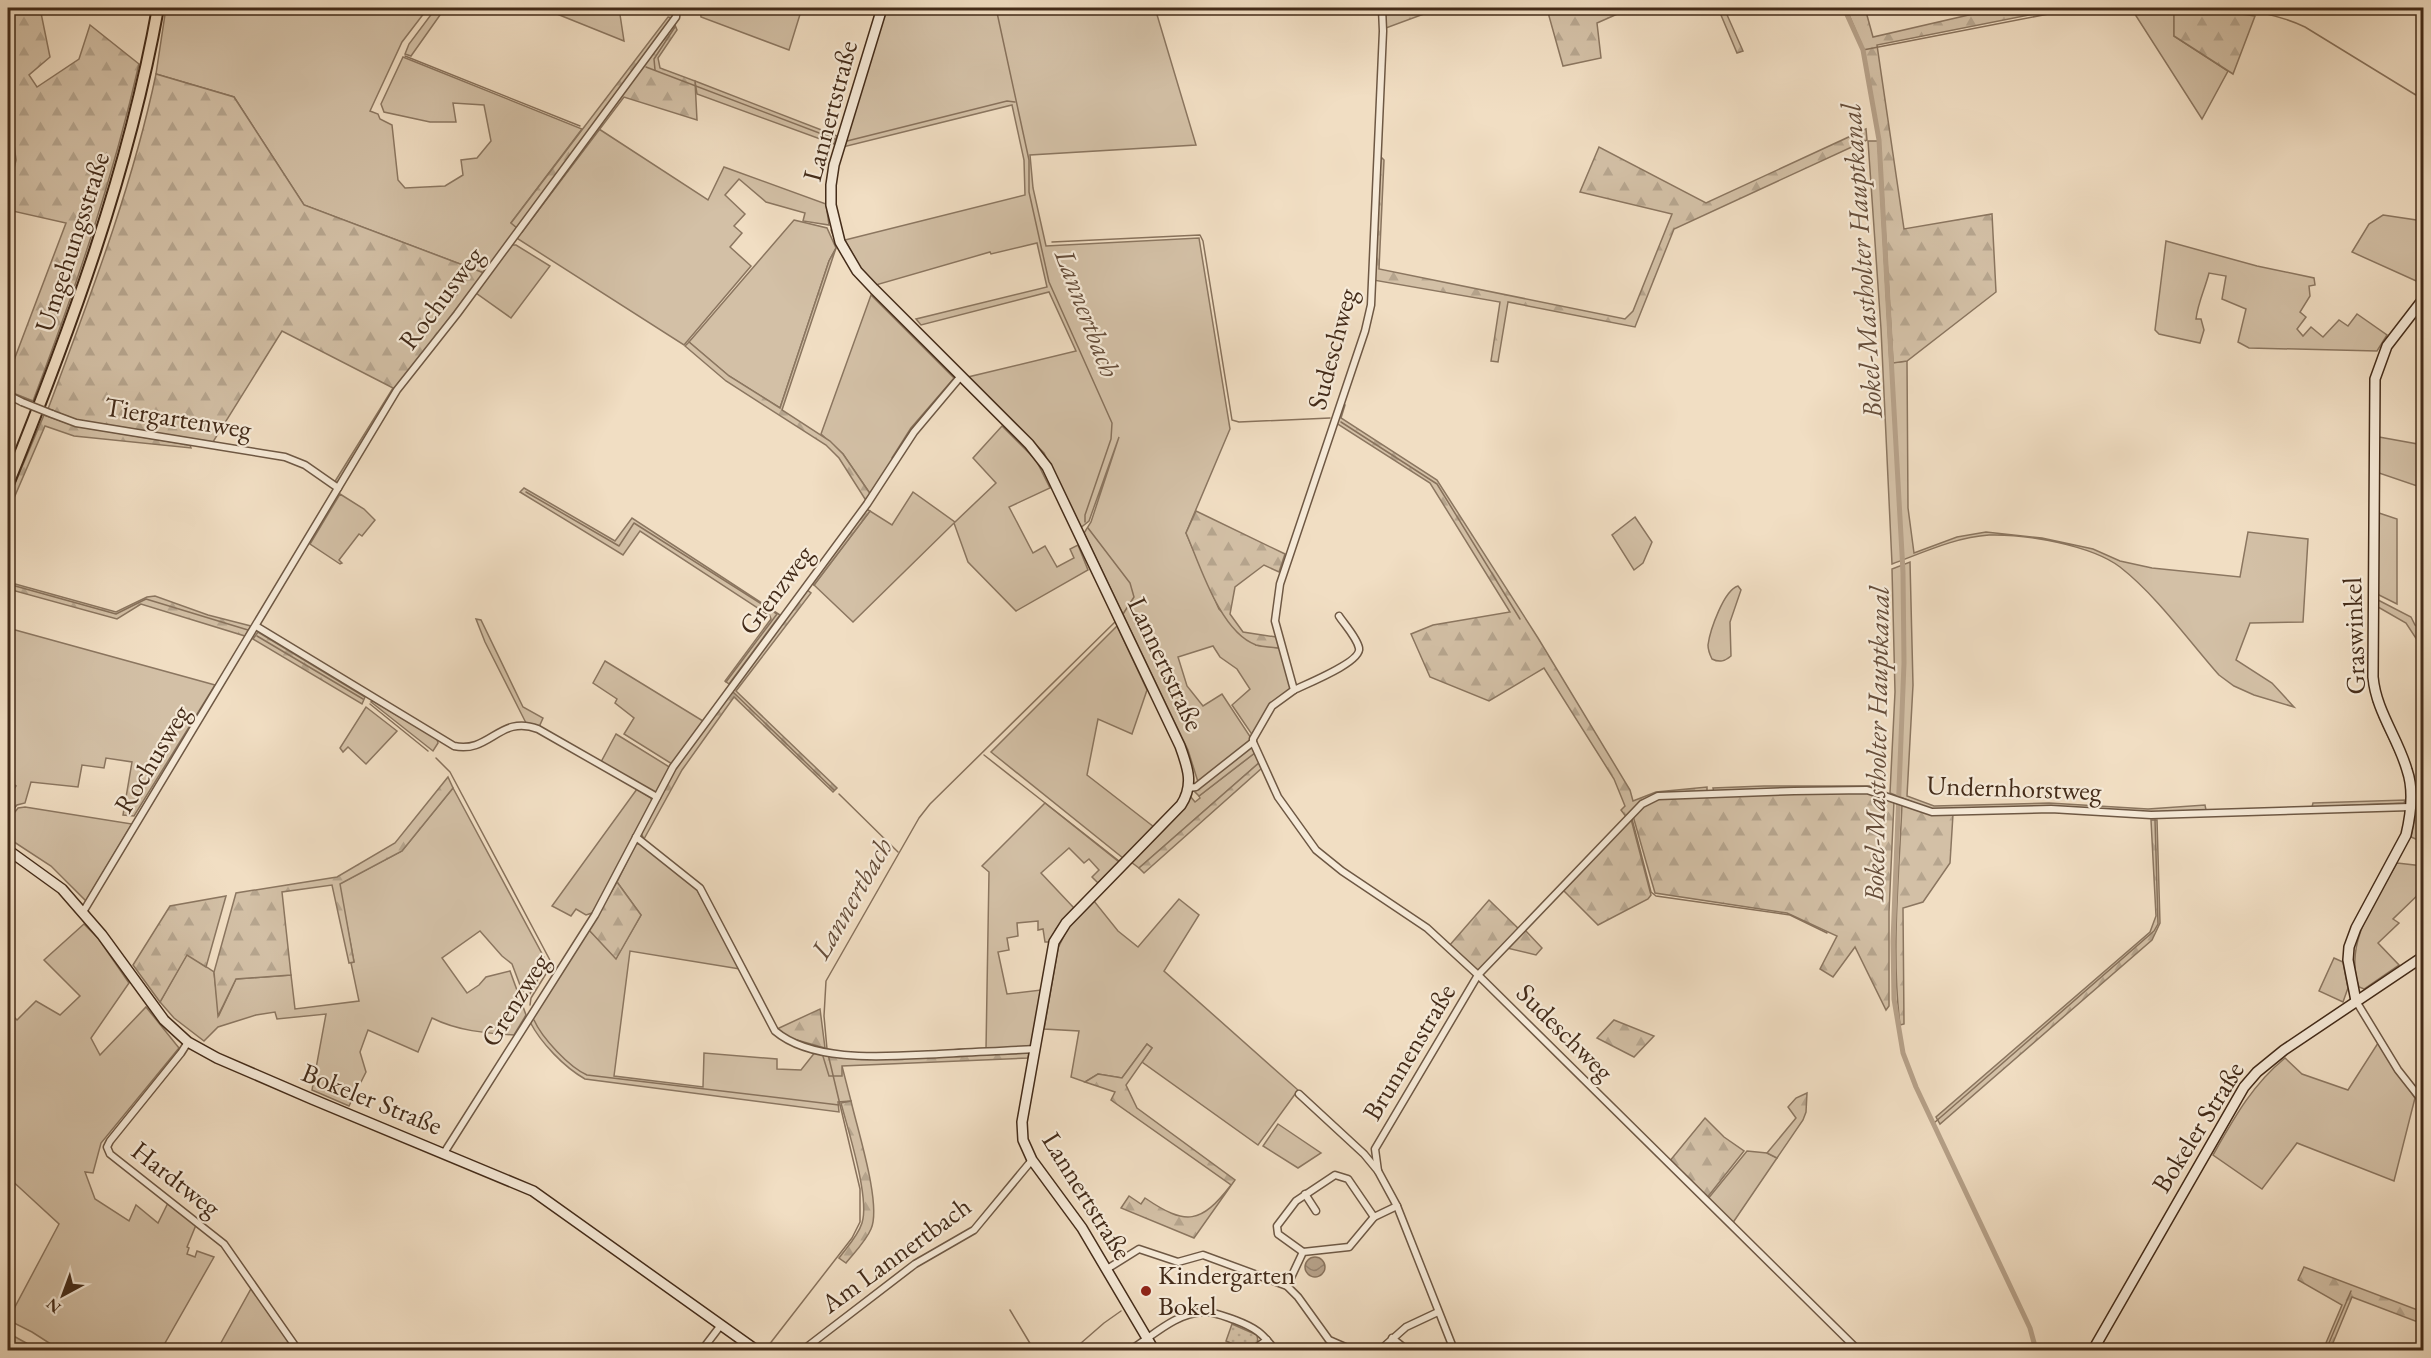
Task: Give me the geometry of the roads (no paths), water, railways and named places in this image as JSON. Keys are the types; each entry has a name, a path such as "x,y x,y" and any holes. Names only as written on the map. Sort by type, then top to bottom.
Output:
{"main road":[{"name":"Umgehungsstraße","path":"8,484 87,280 135,116 158,8"}],"street":[{"name":"Rochusweg","path":"83,912 397,390 457,314 676,17 677,8"},
{"name":"Lannertstraße","path":"882,8 834,165 831,205 834,226 857,271 1029,444 1047,467 1180,746 1188,769 1189,788 1185,799 1060,932 1053,947 1022,1122 1026,1149 1032,1160 1082,1228 1154,1350"},
{"name":"Sudeschweg","path":"1294,690 1275,621 1275,610 1280,584 1361,342 1371,305 1383,31 1382,8"},
{"name":"Graswinkel","path":"2356,1001 2348,960 2349,947 2356,928 2401,845 2409,821 2410,807 2408,771 2379,704 2373,677 2374,391 2377,369 2387,346 2424,298"},
{"name":"Grenzweg","path":"444,1153 595,915 673,767 875,493 914,432 961,376"},
{"name":"Tiergartenweg","path":"8,395 76,423 285,457 304,465 338,488"},
{"path":"1189,788 1196,787 1253,742 1272,706 1294,690 1356,658 1359,654 1359,647 1339,616"},
{"path":"256,626 454,746 474,746 513,725 526,724 657,797"},
{"name":"Sudeschweg","path":"1253,742 1278,797 1316,850 1342,871 1427,928 1478,975 1858,1350"},
{"name":"Undernhorstweg","path":"1478,975 1642,804 1658,796 1868,790 1932,812 2051,809 2151,815 2410,807"},
{"path":"636,837 700,888 775,1031 785,1040 832,1053 861,1057 1035,1049"},
{"name":"Bokeler Straße","path":"8,850 49,878 83,912 154,1008 174,1031 188,1041 217,1058 249,1072 533,1191 756,1350"},
{"name":"Bokeler Straße","path":"2093,1350 2244,1087 2271,1059 2424,956"},
{"name":"Brunnenstraße","path":"1364,1154 1375,1149 1478,975"},
{"path":"2356,1001 2398,1070 2424,1102"},
{"name":"Hardtweg","path":"188,1041 107,1147 110,1154 224,1244 298,1350"},
{"name":"Brunnenstraße","path":"1299,1094 1364,1154 1378,1171 1397,1206 1454,1350"},
{"name":"Brunnenstraße","path":"1375,1149 1378,1171"},
{"name":"Am Lannertbach","path":"803,1350 915,1264 974,1230 1032,1160"},
{"path":"1374,1217 1348,1179 1335,1176 1296,1201 1276,1230 1278,1234 1303,1252 1349,1247 1374,1217 1397,1206"},
{"path":"1305,1194 1316,1211"},
{"path":"1107,1269 1139,1249 1178,1262 1203,1255 1287,1286 1298,1297 1329,1341 1352,1350"},
{"path":"1287,1286 1303,1252"},
{"path":"1130,1350 1175,1321 1206,1311 1251,1326 1260,1332 1275,1350"},
{"path":"1380,1350 1406,1327 1438,1312"},
{"path":"702,1350 721,1325"},
{"path":"1392,1338 1407,1350"},
{"path":"1253,1350 1267,1340"}],"water":[{"path":"1311,1257 1319,1257 1325,1263 1325,1271 1319,1277 1311,1277 1305,1271 1305,1263"}],"waterway":[{"path":"671,8 673,15"},
{"name":"Lannertbach","path":"996,8 1029,160 1029,192 1049,282 1112,423 1111,439 1085,515 1085,522"},
{"name":"Bokel-Mastholter Hauptkanal","path":"1844,8 1863,50 1879,140 1903,572 1904,663 1893,941 1894,999 1903,1053 1916,1087 2030,1328 2036,1350"},
{"path":"1863,50 2079,8"},
{"path":"2227,8 2267,14 2305,27 2424,100"},
{"path":"655,70 654,59 675,27"},
{"path":"405,56 580,126"},
{"path":"646,67 835,139"},
{"path":"847,141 1007,101 1015,102"},
{"path":"831,230 835,240"},
{"path":"1052,242 1200,235 1203,241 1232,420 1239,422 1330,418"},
{"path":"857,278 955,377 911,428 892,458"},
{"path":"962,384 996,417"},
{"path":"1341,422 1437,484 1520,619"},
{"path":"526,492 619,546 634,523 777,614 726,682"},
{"name":"Lannertbach","path":"1088,528 1130,583 1134,597 1123,614"},
{"path":"8,584 116,614 146,599 248,630"},
{"path":"1100,588 1115,621"},
{"name":"Lannertbach","path":"827,1049 824,1016 826,981 919,818 930,804 1116,621"},
{"path":"257,636 363,699"},
{"path":"733,692 834,790"},
{"path":"2373,702 2378,712"},
{"path":"370,704 428,751"},
{"path":"2379,717 2397,756"},
{"path":"984,755 1119,861"},
{"path":"436,758 450,772 552,964 531,998 530,1005"},
{"path":"839,794 898,852"},
{"path":"1632,819 1651,892 1656,896 1790,915 1827,933"},
{"path":"1934,1123 2154,931 2158,924 2155,820"},
{"path":"534,1020 557,1051 572,1066 587,1075 839,1105"},
{"name":"Lannertbach","path":"765,1350 852,1238 860,1222 860,1189 828,1054"},
{"path":"2326,1350 2351,1291"},
{"path":"1010,1310 1034,1350"},
{"path":"1073,1350 1121,1311"}],"place":[{"name":"Kindergarten Bokel","path":"1146,1291"}]}
